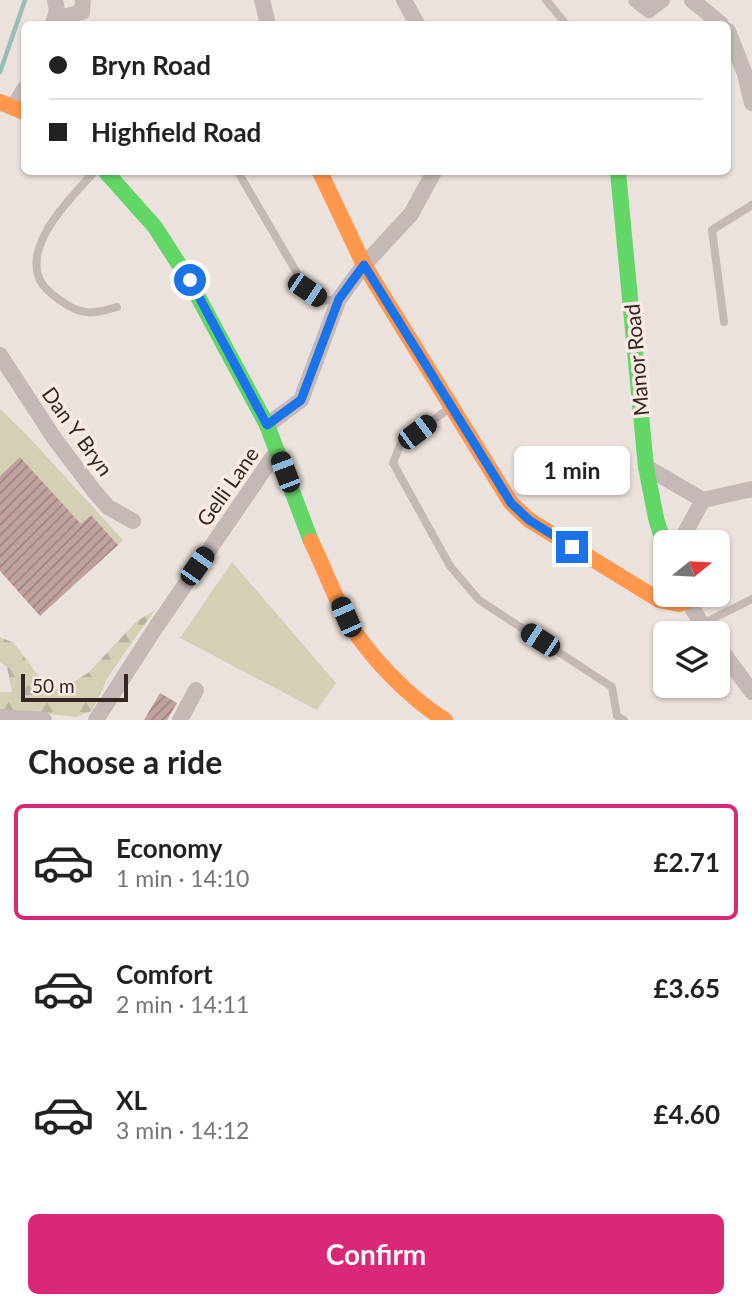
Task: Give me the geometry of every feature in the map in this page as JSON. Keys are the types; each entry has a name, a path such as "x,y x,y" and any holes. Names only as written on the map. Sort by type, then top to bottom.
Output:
{"street":[{"path":"54,21 57,10 55,0"},
{"path":"262,0 267,21"},
{"path":"404,0 416,21"},
{"path":"692,0 717,21"},
{"path":"57,21 84,12"},
{"path":"731,39 745,74 752,103"},
{"path":"109,175 155,228 190,280 267,425 308,533 346,617 382,666 425,708 445,720"},
{"path":"321,175 364,265 511,503 519,512 653,596"},
{"path":"267,425 301,400 339,299 364,265 411,214 433,175"},
{"name":"Manor Road","path":"618,175 646,467 660,530"},
{"name":"Dan Y Bryn","path":"0,355 54,438 94,491 108,507 133,521"},
{"name":"Gelli Lane","path":"96,720 161,620 277,452"},
{"path":"646,467 703,500 752,489"},
{"path":"687,530 703,500"},
{"path":"730,662 752,692"},
{"path":"180,720 197,690"},
{"path":"0,717 44,720"}],"lane":[{"path":"546,0 564,21"},
{"path":"91,175 60,211 42,240 38,258 39,279 53,295 70,308 90,314 117,307"},
{"path":"240,175 307,290 323,300 339,299"},
{"path":"724,322 712,230 752,205"},
{"path":"452,407 400,445 393,463 418,509 450,566 479,600 612,687 617,716 624,720"},
{"path":"718,621 752,599"}],"green space":[{"path":"0,409 123,540 118,545 91,515 81,524 21,458 0,476"},
{"path":"232,562 336,683 317,710 180,638"},
{"path":"155,610 108,677 92,711 76,717 30,712 0,713 0,692 12,692 7,667 0,662 0,637 14,643 46,686 56,689 65,687 88,673 137,621"}],"building":[{"path":"20,457 81,524 91,515 118,545 40,616 0,571 0,476"},
{"path":"160,693 177,703 167,720 144,720"}],"waterway":[{"path":"0,72 25,0"}],"traffic: fast":[{"path":"109,175 155,227 189,280 267,425 311,541"},
{"path":"618,175 646,467 660,530"}],"traffic: slow":[{"path":"0,102 21,111"},
{"path":"321,175 364,265 511,503 529,520 653,596"},
{"path":"311,541 340,606 364,644 389,674 417,700 445,720"}],"route":[{"path":"190,280 267,425 301,400 339,299 364,265 511,503 529,520 572,547"}]}
